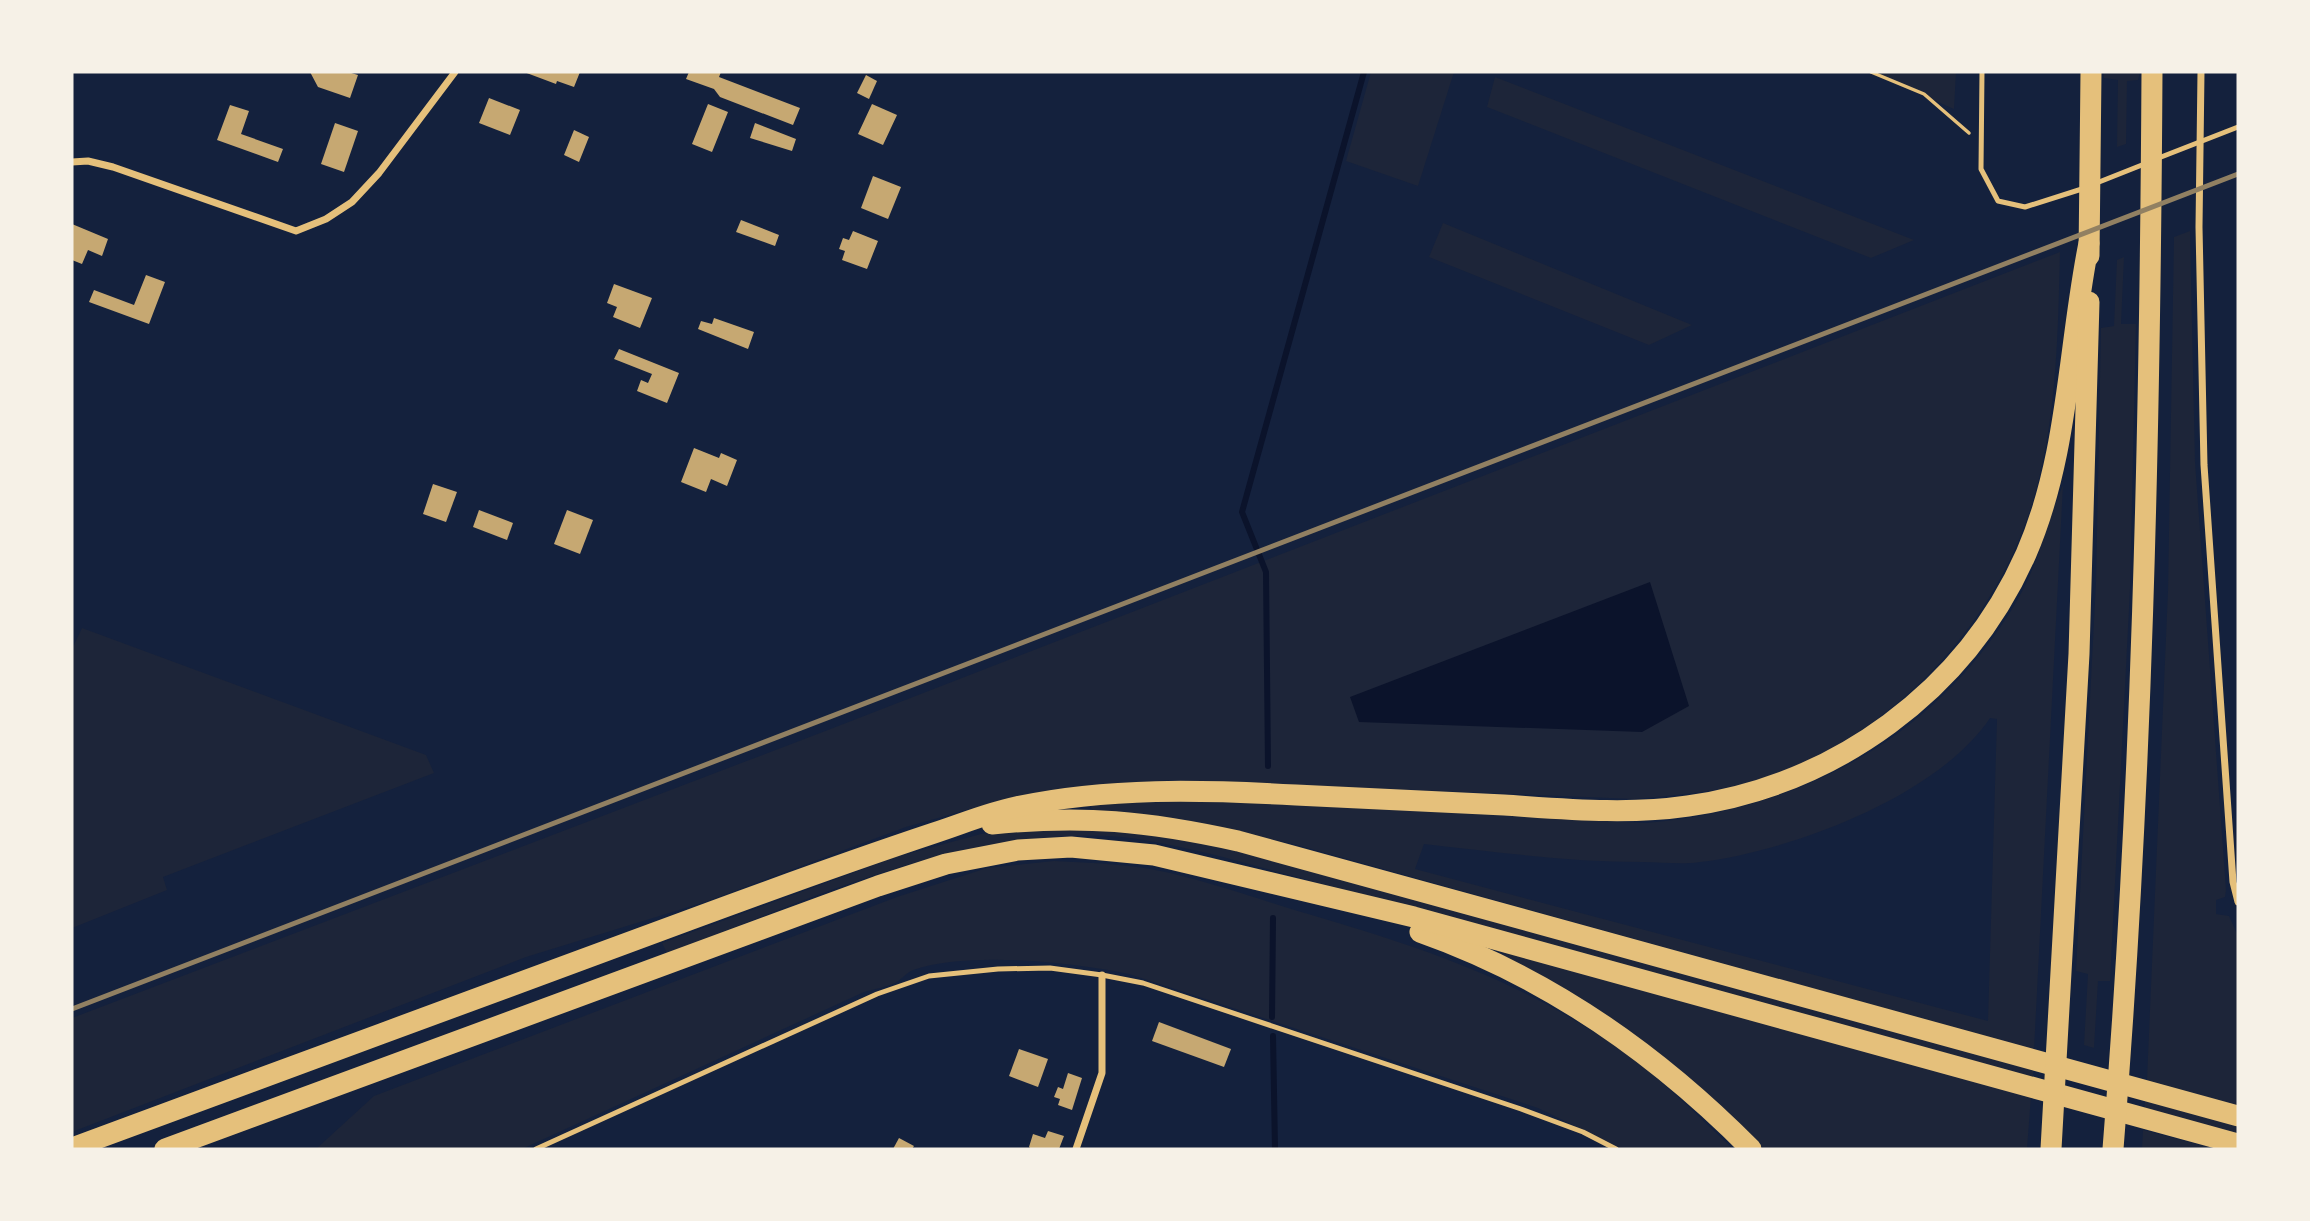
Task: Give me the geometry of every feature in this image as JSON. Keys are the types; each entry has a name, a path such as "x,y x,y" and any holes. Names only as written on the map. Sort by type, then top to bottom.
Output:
{"highway":[{"path":"72,1148 791,883 987,814 1036,803 1152,791 1253,793 1585,810 1667,809 1743,795 1811,771 1872,736 1920,700 1979,634 2025,556 2045,504 2056,459 2086,272 2089,243 2091,72"},
{"path":"2113,1143 2140,664 2151,246 2152,72"},
{"path":"2051,1149 2079,654 2086,272"},
{"path":"943,831 1078,817 1146,822 1203,833 2238,1116"},
{"path":"165,1149 878,886 984,855 1071,847 1126,850 1195,863 1414,917 2238,1144"},
{"path":"1309,893 1472,951 1522,974 1632,1043 1681,1083 1751,1149"}],"street":[{"path":"72,162 89,161 113,167 296,231 326,219 352,202 379,173 455,72"},
{"path":"2201,72 2199,227 2204,466 2233,882 2238,902"},
{"path":"1076,1149 1102,1073 1102,975"}],"lane":[{"path":"1982,72 1981,169 1998,201 2025,207 2055,200 2238,127"},
{"path":"536,1149 825,1016 929,976 998,969 1050,968 1143,983 1521,1109 1583,1132 1616,1149"}],"path":[{"path":"1871,72 1924,94 1964,130 1981,139"}],"shaded area":[{"path":"1371,72 1454,72 1418,186 1346,161"},
{"path":"1869,72 1956,72 1954,109"},
{"path":"2104,72 2140,72 2138,80 2127,81 2126,144 2117,147 2118,80 2104,78"},
{"path":"1495,77 1914,240 1871,258 1487,107"},
{"path":"1443,223 1692,325 1649,345 1429,257"},
{"path":"2190,231 2195,462 2226,890 2225,897 2216,900 2216,914 2229,916 2238,936 2238,1106 2147,1080 2168,591 2174,237"},
{"path":"2060,252 2055,368 2044,454 2022,533 1999,581 1970,625 1937,666 1898,703 1855,734 1809,760 1760,779 1730,787 1635,799 1171,780 1062,788 1009,798 906,827 705,902 526,957 72,1132 72,1018 828,730"},
{"path":"2124,257 2121,324 2136,324 2130,589 2110,981 2098,981 2094,1048 2084,1045 2088,974 2076,971 2096,582 2101,328 2114,326 2117,260"},
{"path":"2063,485 2034,1050 1297,845 1181,819 1094,812 1091,808 1092,804 1216,801 1646,823 1703,815 1758,802 1811,783 1860,758 1906,727 1948,690 1985,648 2018,599 2032,571","holes":["1990,718 1997,719 1988,1021 1415,869 1424,844 1560,858 1678,863 1736,856 1776,846 1859,816 1899,795 1935,772 1966,746"]},
{"path":"1650,582 1689,706 1642,732 1359,722 1350,697"},
{"path":"82,628 426,755 434,773 163,877 167,890 72,928 72,649"},
{"path":"1063,824 1215,843 2033,1068 2033,1077 1223,857 1122,837 1050,837 993,844 882,873 667,953 662,943 896,857 981,834"},
{"path":"1054,861 1127,866 1186,877 1420,949 1496,980 1572,1018 1626,1054 1674,1093 1733,1149 1622,1149 1538,1108 1129,974 1051,962 991,960 936,964 913,970 895,983 864,992 522,1149 316,1149 374,1096 897,897 987,868"},
{"path":"1504,951 2031,1096 2027,1149 1762,1149 1732,1118 1619,1023 1503,956"},
{"path":"2145,1099 2238,1125 2238,1135 2145,1108"},
{"path":"2143,1130 2151,1132 2216,1149 2142,1149"}],"building":[{"path":"310,72 348,72 358,75 350,98 318,87"},
{"path":"524,72 580,72 574,87 557,81 556,84"},
{"path":"689,72 721,72 719,77 800,108 793,125 720,97 714,89 686,79"},
{"path":"866,75 877,81 869,99 857,93"},
{"path":"489,98 520,110 510,135 479,123"},
{"path":"708,104 728,112 712,152 692,144"},
{"path":"872,104 897,115 883,145 858,134"},
{"path":"230,105 249,111 241,134 283,149 278,162 217,140"},
{"path":"335,123 358,131 344,172 321,164"},
{"path":"755,123 796,139 792,151 750,138"},
{"path":"574,130 589,137 579,162 564,155"},
{"path":"873,176 901,187 888,219 861,208"},
{"path":"741,220 779,235 775,246 736,232"},
{"path":"72,224 108,239 102,256 88,250 82,264 72,260"},
{"path":"853,231 878,241 867,269 842,260 845,251 839,249 843,238 849,240"},
{"path":"146,275 165,282 149,324 89,302 94,290 134,305"},
{"path":"614,284 652,298 640,328 613,317 617,307 607,303"},
{"path":"714,318 754,332 748,349 698,329 701,321 712,324"},
{"path":"619,349 679,373 667,403 637,391 641,380 648,383 652,374 614,359"},
{"path":"694,448 719,458 721,453 737,460 727,486 711,479 706,492 681,482"},
{"path":"433,484 457,492 446,522 423,514"},
{"path":"479,510 513,523 507,540 473,527"},
{"path":"567,510 593,520 580,554 554,544"},
{"path":"1159,1022 1231,1049 1224,1067 1152,1041"},
{"path":"1019,1049 1048,1059 1038,1087 1009,1076"},
{"path":"1068,1073 1082,1078 1072,1110 1058,1105 1060,1099 1054,1097 1058,1087 1063,1089"},
{"path":"1048,1131 1064,1136 1059,1149 1029,1147 1033,1134 1045,1138"},
{"path":"899,1138 914,1146 912,1149 893,1149"}],"waterway":[{"path":"1268,766 1266,572 1242,512 1364,72"},
{"path":"1272,1017 1273,918"},
{"path":"1273,1036 1275,1149"}],"railway":[{"path":"72,1009 2238,174"}]}
